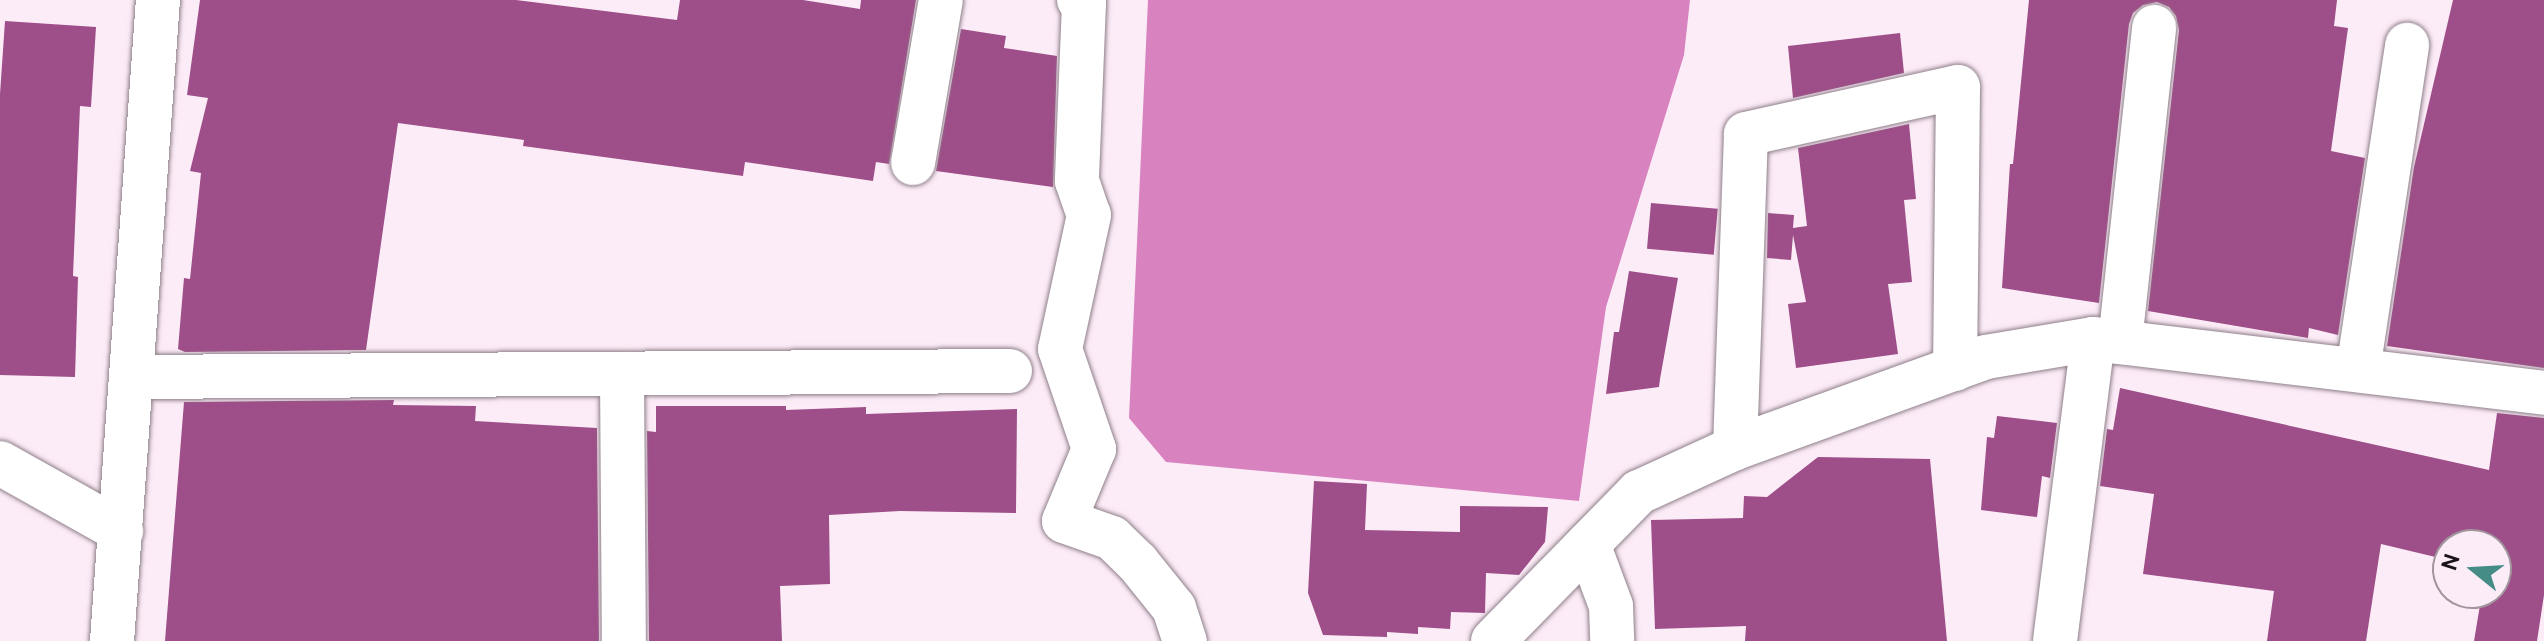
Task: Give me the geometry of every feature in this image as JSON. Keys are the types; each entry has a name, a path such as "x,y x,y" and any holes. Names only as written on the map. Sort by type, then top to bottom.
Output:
{"street":[{"path":"112,641 158,0"},
{"path":"913,163 941,0"},
{"path":"1079,0 1084,3 1077,181 1089,215 1060,349 1094,449 1064,521 1112,538 1137,562 1174,608 1185,641"},
{"path":"2055,641 2107,341 2154,27"},
{"path":"2358,370 2407,45"},
{"path":"1735,448 1746,134 1958,87 1955,369"},
{"path":"1493,641 1639,492 1735,448 1986,357 2107,341 2544,393"},
{"path":"131,377 1010,371"},
{"path":"622,374 624,641"},
{"path":"0,463 121,531"},
{"path":"1588,544 1611,606 1612,641"}],"shaded area":[{"path":"1148,0 1690,0 1684,55 1606,307 1579,501 1166,462 1129,418"}],"building":[{"path":"200,0 516,0 677,20 680,0 803,0 860,9 861,0 916,0 889,164 876,162 873,181 745,162 743,176 523,146 524,140 398,123 366,350 185,352 178,349 184,278 190,279 201,173 190,171 208,98 187,95"},
{"path":"2029,0 2337,0 2334,26 2348,28 2331,151 2365,158 2338,335 2309,328 2308,338 2148,311 2179,30 2176,16 2169,7 2157,2 2143,5 2133,13 2129,24 2099,303 2002,288 2010,164 2013,164"},
{"path":"2453,0 2544,0 2544,368 2387,346 2414,167"},
{"path":"5,21 96,27 91,107 80,106 73,276 78,277 75,377 0,375 0,94"},
{"path":"961,29 1006,36 1004,48 1057,56 1053,187 936,171"},
{"path":"1900,33 1904,73 1793,98 1788,46"},
{"path":"1909,124 1916,199 1904,200 1912,282 1888,284 1898,354 1796,368 1788,304 1806,302 1793,235 1791,260 1767,258 1768,213 1794,215 1793,228 1807,226 1798,148"},
{"path":"1651,203 1718,209 1714,255 1647,249"},
{"path":"1629,271 1678,278 1659,387 1606,394 1614,332 1619,332"},
{"path":"2120,388 2489,470 2497,413 2544,418 2544,595 2537,641 2474,641 2479,609 2512,609 2512,529 2432,529 2432,556 2381,544 2366,641 2267,641 2274,591 2143,574 2154,494 2100,486 2107,429 2113,430"},
{"path":"394,400 393,405 476,406 475,421 597,428 599,641 165,641 184,402"},
{"path":"656,406 786,406 786,410 866,407 866,414 1017,409 1016,513 900,511 829,515 830,584 780,586 782,641 649,641 647,431 656,432"},
{"path":"1997,416 2057,423 2050,478 2042,476 2037,517 1981,510 1987,437 1994,438"},
{"path":"1818,457 1930,459 1947,641 1745,641 1746,626 1655,629 1651,520 1743,518 1744,496 1767,497"},
{"path":"1314,481 1367,484 1365,530 1460,532 1460,506 1548,507 1545,542 1519,575 1486,573 1485,613 1451,612 1450,629 1418,627 1418,634 1387,632 1387,637 1323,635 1308,593"}]}
